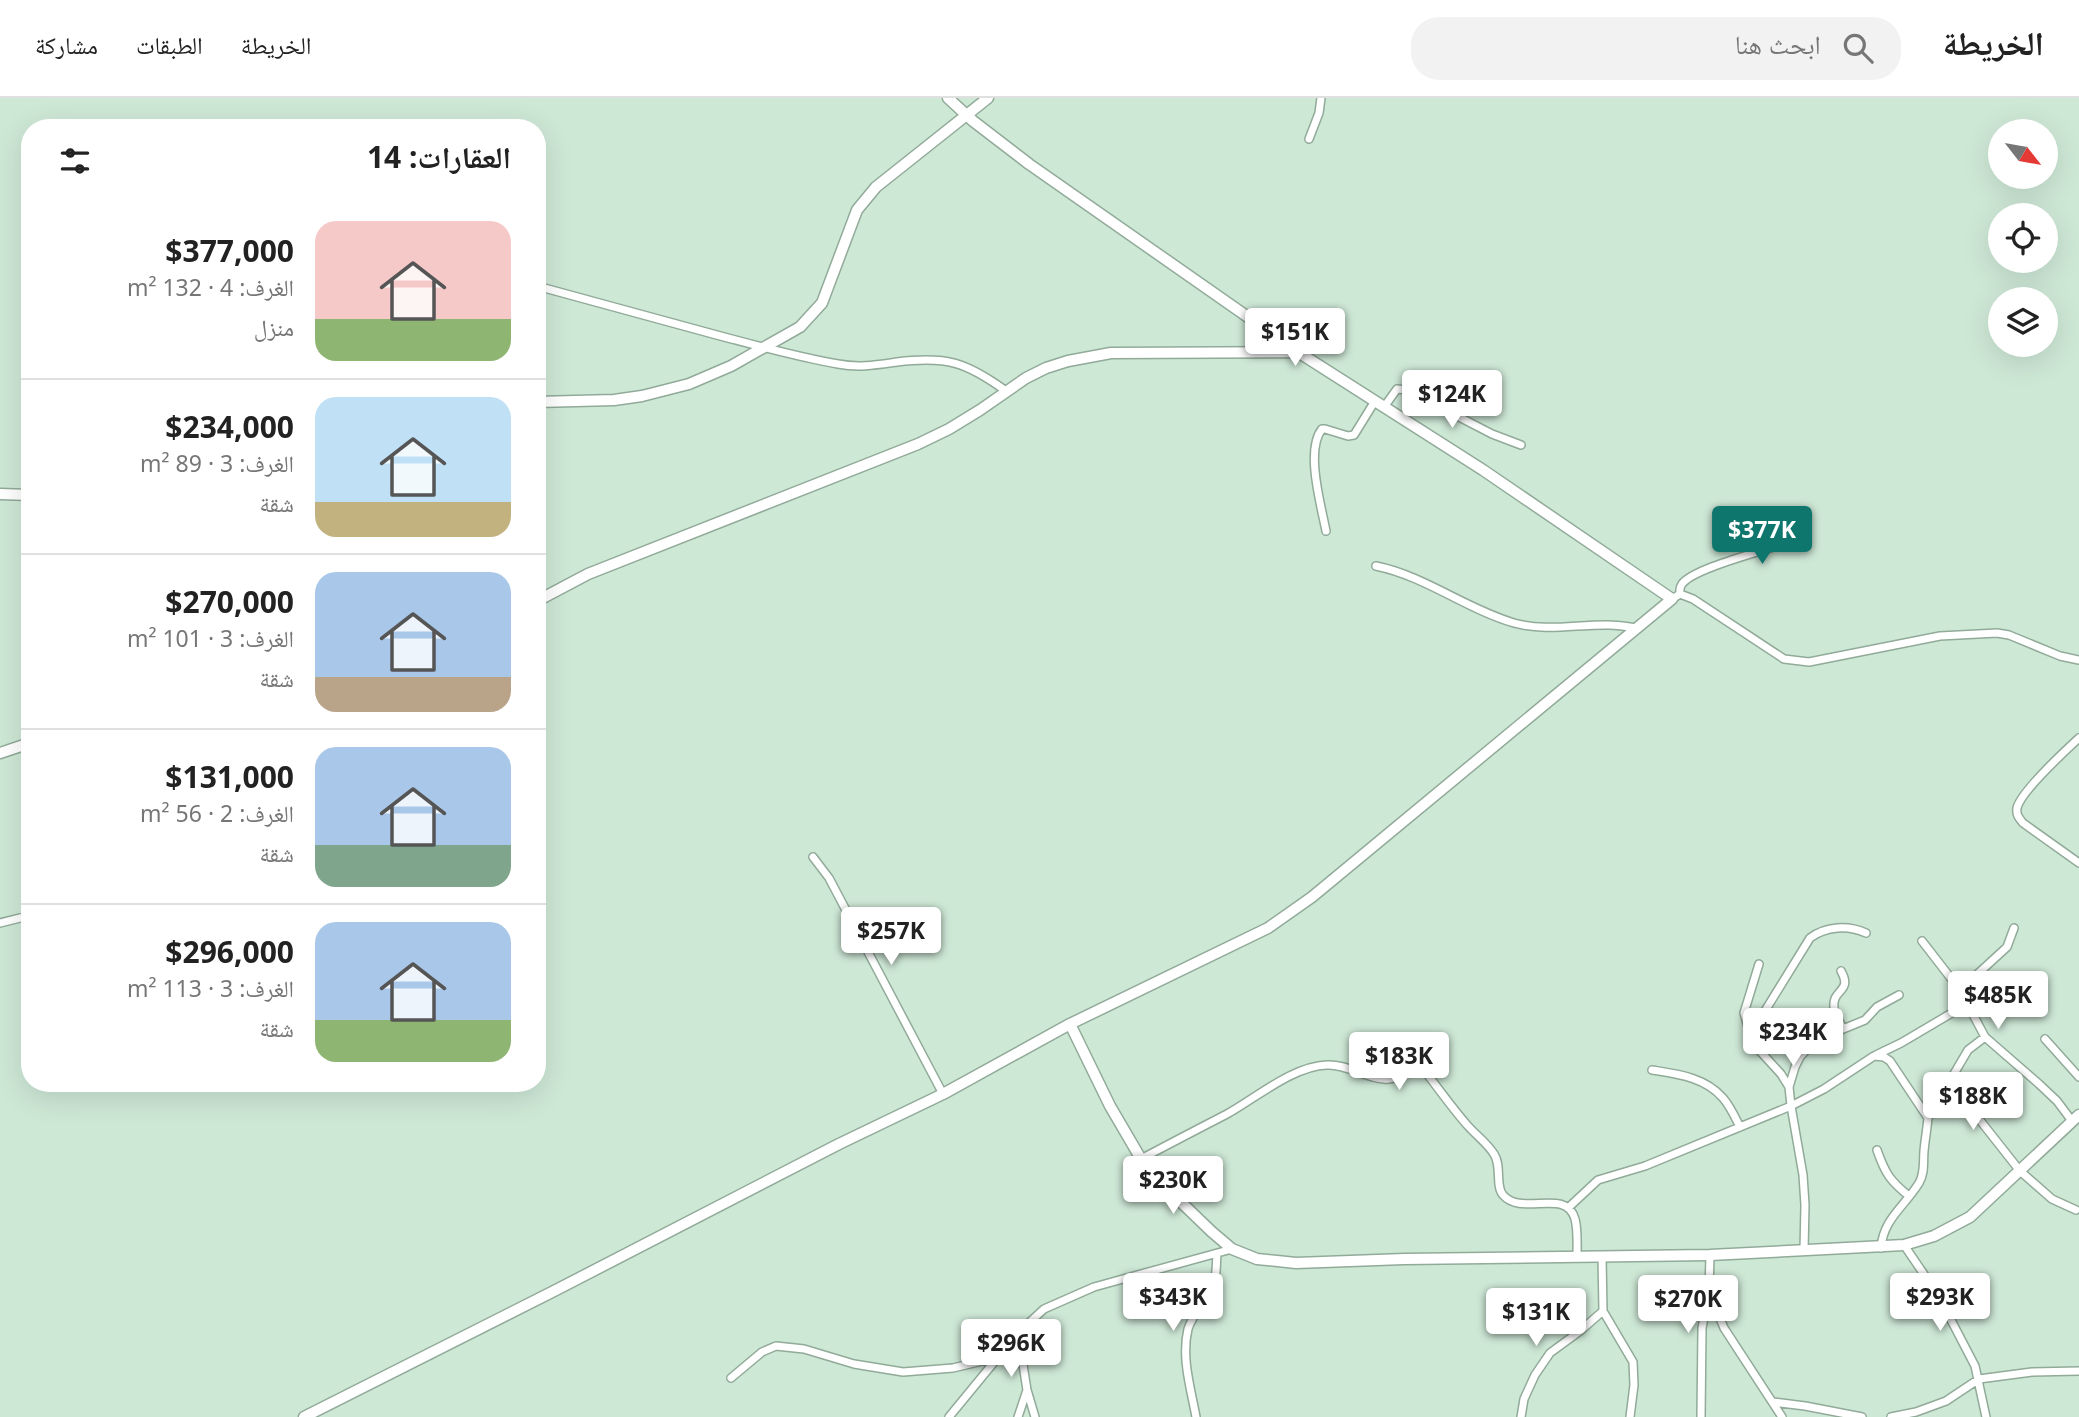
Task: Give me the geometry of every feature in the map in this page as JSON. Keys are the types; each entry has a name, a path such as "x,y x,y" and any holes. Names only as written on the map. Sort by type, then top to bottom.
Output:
{"street":[{"path":"948,98 1028,164 1298,352 1676,596 1693,599 1784,659 1809,662 1940,636 1997,633 2009,635 2060,656 2079,660"},
{"path":"546,402 614,400 689,384 731,366 800,327 822,303 857,210 876,187 988,98"},
{"path":"1309,139 1319,113 1321,98"},
{"path":"546,288 838,364 862,368 902,361 938,360 962,364 1006,391"},
{"path":"546,596 588,574 918,444 969,417 1045,368 1111,353 1298,352"},
{"path":"1326,531 1314,452 1320,431 1325,429 1348,436 1354,435 1379,404 1397,389 1407,390 1492,434 1521,445"},
{"path":"0,494 21,495"},
{"path":"304,1417 839,1144 943,1094 1070,1024 1268,928 1289,914 1638,628 1676,596 1683,582 1697,573 1776,546 1790,535 1791,517"},
{"path":"1376,566 1414,578 1512,623 1529,627 1612,625 1638,628"},
{"path":"2079,738 2030,789 2017,809 2017,816 2023,823 2079,863"},
{"path":"0,753 21,746"},
{"path":"813,857 830,878 943,1094"},
{"path":"0,923 21,917"},
{"path":"1751,1037 1810,938 1815,934 1846,926 1866,933"},
{"path":"1960,990 2007,947 2014,928"},
{"path":"1070,1024 1110,1106 1141,1159 1182,1204 1233,1249 1257,1259 1296,1263 1710,1255 1881,1248 1904,1245 1934,1236 1970,1217 2075,1118 1985,1037 1960,990 1922,941"},
{"path":"1759,964 1744,1013 1751,1037 1759,1051 1781,1074 1789,1087"},
{"path":"1841,971 1846,984 1835,999 1833,1008 1843,1029"},
{"path":"1804,1250 1803,1175 1789,1087 1795,1067 1800,1056 1809,1047 1865,1020 1877,1007 1899,995"},
{"path":"1569,1208 1598,1180 1646,1166 1791,1106 1967,1004"},
{"path":"1881,1248 1886,1225 1920,1182 1923,1174 1928,1118 1968,1050 1985,1037"},
{"path":"2045,1039 2079,1077"},
{"path":"1874,1056 1890,1061 1928,1118"},
{"path":"1141,1159 1312,1067 1336,1065 1388,1080 1417,1068 1424,1070 1496,1157 1503,1196 1524,1205 1552,1203 1569,1208 1576,1220 1577,1257"},
{"path":"1652,1070 1679,1074 1703,1082 1724,1100 1740,1127"},
{"path":"1997,1096 1979,1110 1979,1119 2020,1171 2052,1199 2076,1210"},
{"path":"1877,1150 1889,1179 1909,1196"},
{"path":"1904,1245 1938,1296 1975,1366 1986,1417"},
{"path":"949,1417 1018,1333 1044,1309 1094,1287 1233,1249"},
{"path":"1196,1417 1186,1362 1186,1339 1192,1319 1212,1289 1217,1254"},
{"path":"1701,1417 1702,1328 1709,1292 1710,1255"},
{"path":"1602,1257 1604,1311 1633,1362 1634,1385 1630,1417"},
{"path":"1709,1292 1724,1328 1782,1417"},
{"path":"1521,1417 1524,1399 1535,1375 1550,1353 1604,1311"},
{"path":"1018,1333 1027,1390 1035,1417"},
{"path":"731,1378 762,1352 776,1346 804,1349 854,1364 903,1372 953,1368 999,1356"},
{"path":"1891,1417 1916,1412 1946,1401 1979,1379 2032,1372 2079,1371"},
{"path":"1018,1417 1027,1390"},
{"path":"1773,1402 1862,1417"}]}
